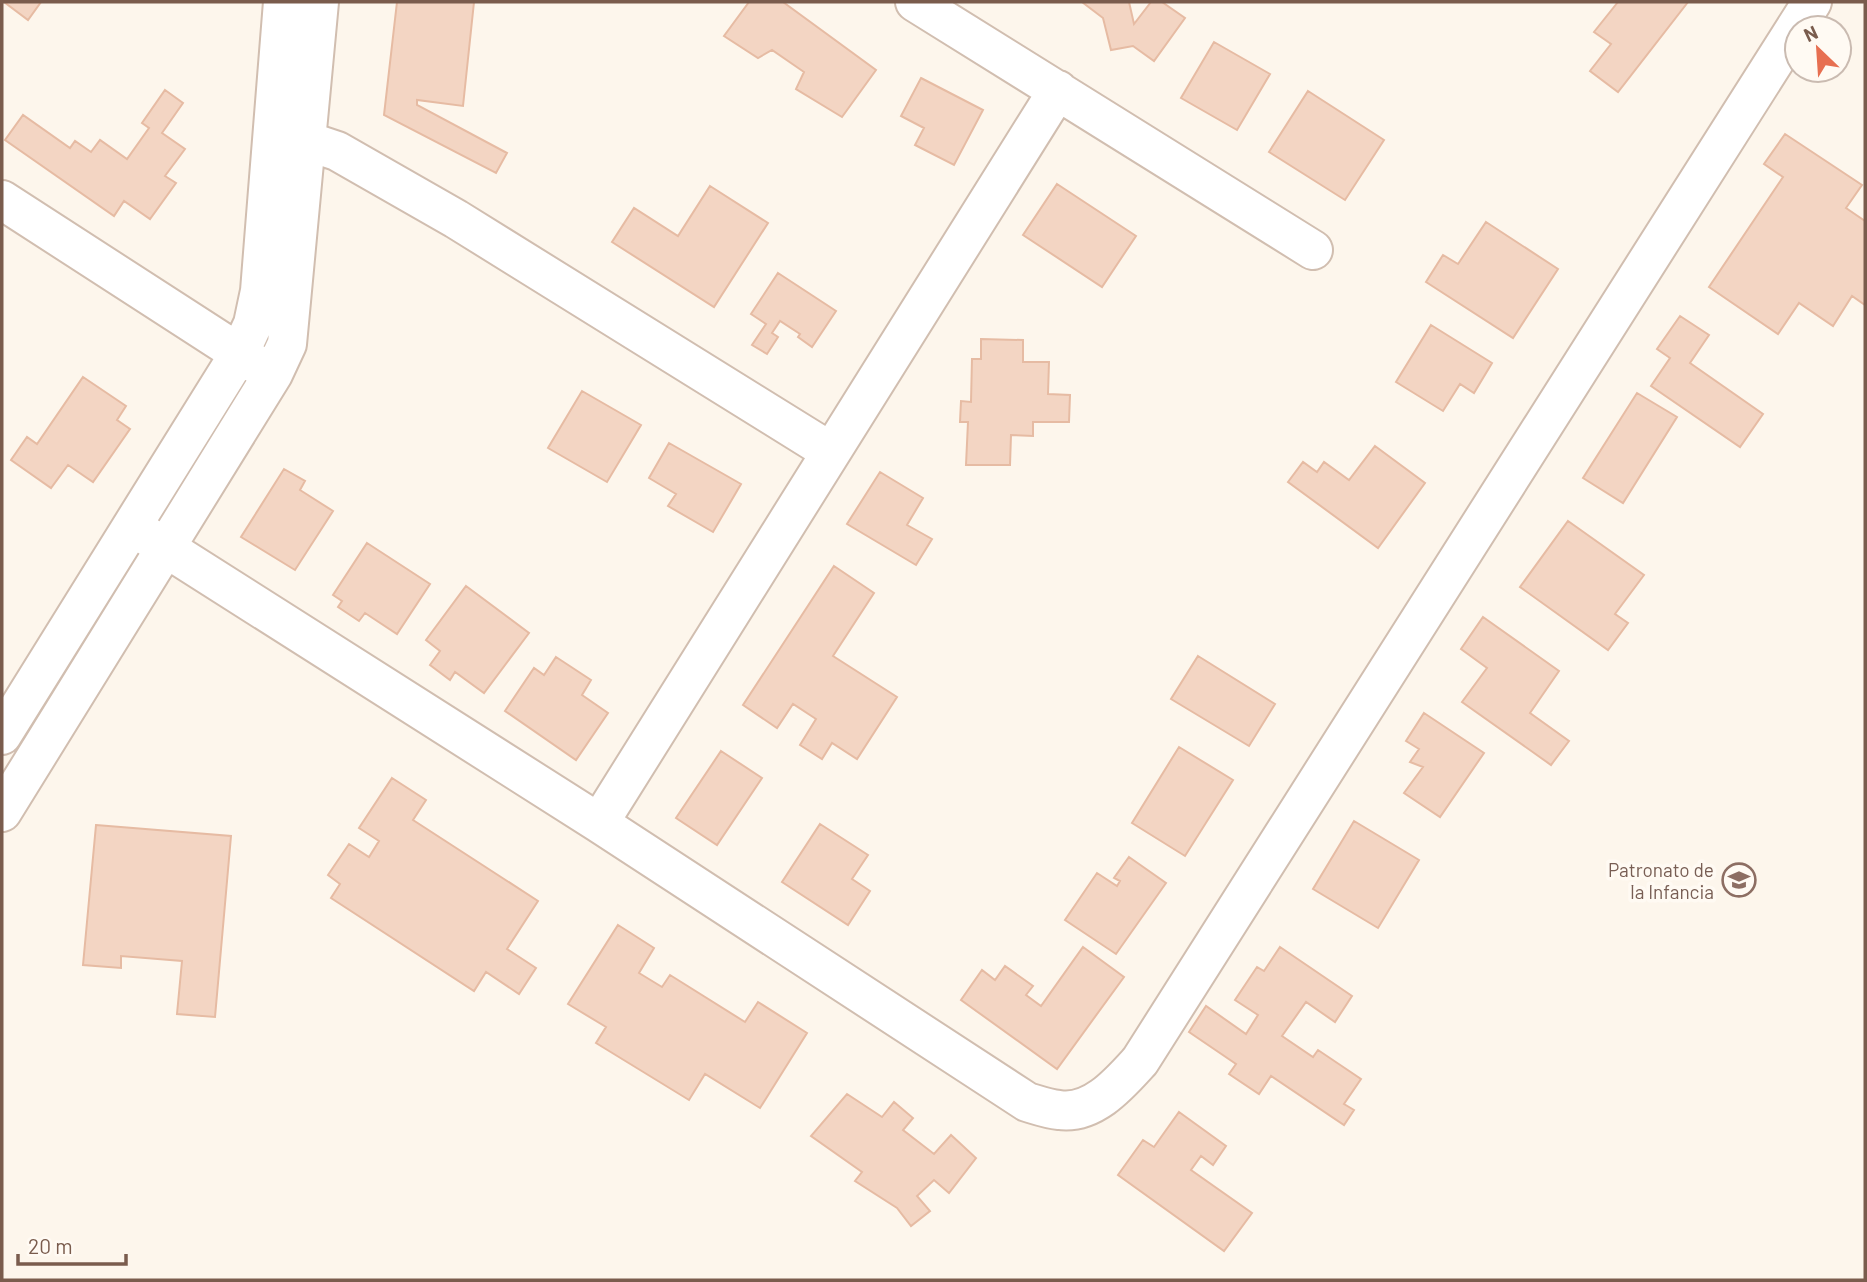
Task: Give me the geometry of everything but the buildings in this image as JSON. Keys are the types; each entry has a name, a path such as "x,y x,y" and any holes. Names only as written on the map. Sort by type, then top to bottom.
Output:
{"street":[{"path":"45,743 5,723 133,527 239,354 253,324 260,291 283,2"},
{"path":"2,812 273,374 287,344 319,2"},
{"path":"915,2 1312,250"},
{"path":"133,527 599,823 1027,1102 1062,1111 1088,1106 1115,1089 1140,1061 1812,2"},
{"path":"599,823 1058,90"},
{"path":"307,141 337,151 456,219 831,452"},
{"path":"2,200 273,374"}],"place":[{"name":"Patronato de la Infancia","path":"1739,880"}]}
